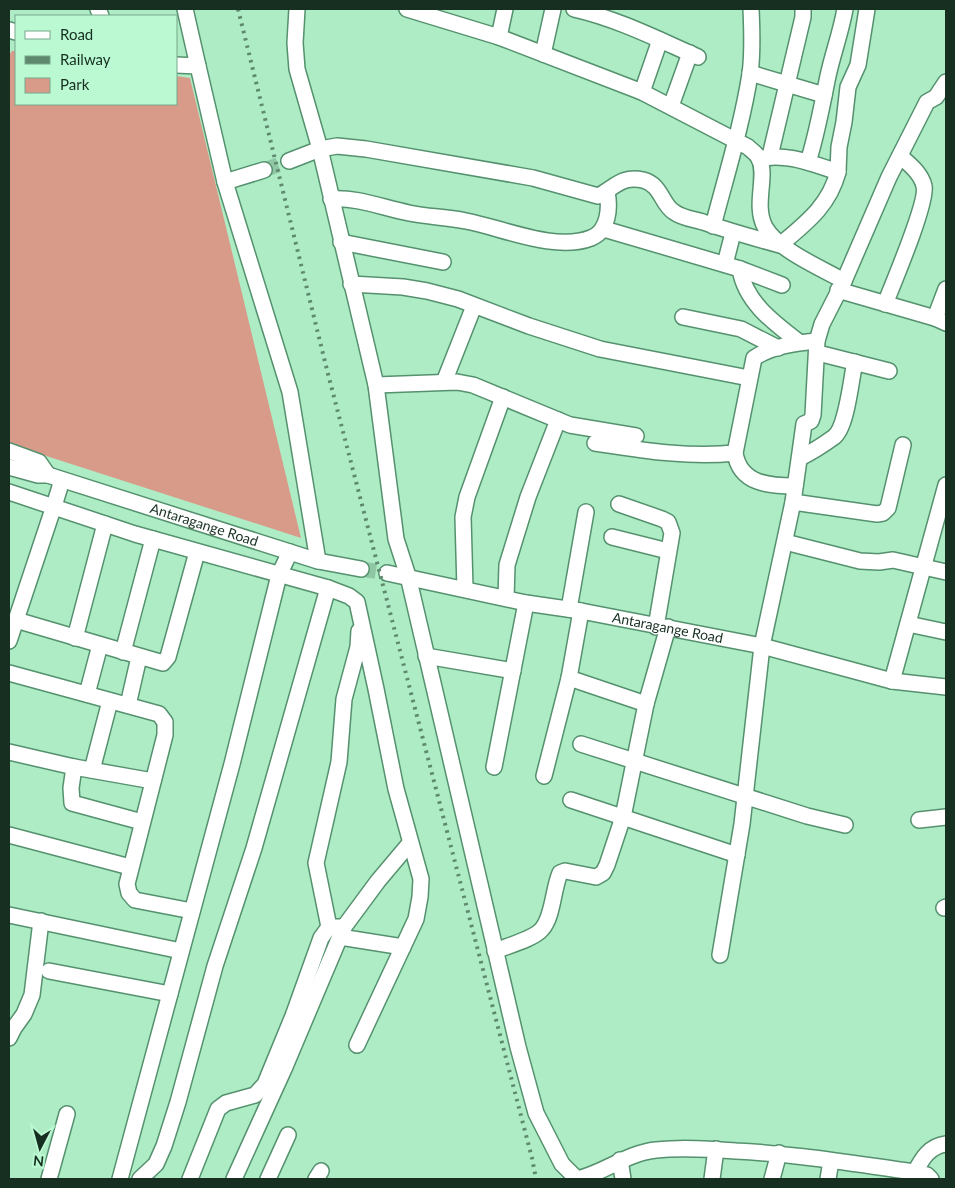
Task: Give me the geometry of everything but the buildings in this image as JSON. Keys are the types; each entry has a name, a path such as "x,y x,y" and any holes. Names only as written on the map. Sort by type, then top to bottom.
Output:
{"street":[{"path":"185,9 225,182 290,392 318,561"},
{"path":"297,9 295,42 298,69 320,149 376,385 396,539 408,576 495,951 536,1113 562,1164 577,1179 587,1177 620,1160 655,1150 716,1149 779,1153 831,1161 882,1173 915,1172 927,1175 931,1179"},
{"path":"408,9 450,15 499,37 642,92 765,157 808,162 838,172"},
{"path":"499,37 505,9"},
{"path":"543,54 552,9"},
{"path":"574,9 594,14 694,55 671,106"},
{"path":"713,226 750,73 753,36 751,9"},
{"path":"803,9 803,18 787,84 762,173 760,212 765,227 780,245 841,285 886,304 941,321 946,289"},
{"path":"808,162 816,138 824,94 841,33 845,9"},
{"path":"780,245 822,207 834,185 838,172 839,147 848,86 858,65 867,9"},
{"path":"642,92 660,40"},
{"path":"178,65 198,66"},
{"path":"750,73 824,94"},
{"path":"720,955 737,855 762,646 793,502 804,424 812,421 818,347 822,324 889,177 927,102 936,97 946,82"},
{"path":"289,161 320,149 337,146 366,149 532,178 598,196 624,180 642,180 651,183 672,211 683,217 733,233 780,245"},
{"path":"886,304 921,206 925,188 922,179 900,156"},
{"path":"225,182 264,170"},
{"path":"331,199 361,202 410,214 464,220 542,240 572,243 593,237 604,228 609,202 606,192"},
{"path":"604,228 740,268 782,285"},
{"path":"725,264 733,233"},
{"path":"341,242 443,262"},
{"path":"740,268 742,282 764,314 799,342 818,347 855,362 889,371"},
{"path":"351,284 403,287 458,299 529,326 600,348 749,378"},
{"path":"444,382 474,306"},
{"path":"683,317 741,329 778,348"},
{"path":"795,486 771,486 752,479 743,473 736,462 735,453 754,358 761,353 799,342"},
{"path":"800,458 818,449 835,437 844,419 855,362"},
{"path":"376,385 444,382 473,385 558,420 588,429 636,436"},
{"path":"465,589 463,517 467,497 503,397"},
{"path":"506,598 508,565 528,497 558,420"},
{"path":"595,443 651,451 708,456 735,453"},
{"path":"793,502 883,514 888,508 903,445"},
{"name":"Antaragange Road","path":"9,451 39,462 55,478"},
{"name":"Antaragange Road","path":"9,467 55,478 318,561 361,569"},
{"path":"55,478 54,506 12,628 75,638 163,663 168,657 197,552"},
{"path":"892,681 946,486"},
{"path":"9,492 153,539 328,588 357,602 396,789 421,879 416,919 357,1045"},
{"path":"495,951 542,930 548,918 560,873 565,871 596,877 603,873 622,817 662,627 668,551 672,533 668,522 619,504"},
{"path":"544,776 569,678 586,512"},
{"path":"75,638 105,524"},
{"path":"612,537 668,551"},
{"path":"124,652 153,539"},
{"path":"785,542 860,561 879,562 893,560 946,572"},
{"path":"120,1179 232,764 279,575 290,552"},
{"name":"Antaragange Road","path":"388,573 526,603 575,610 762,646 892,681 946,687"},
{"path":"140,1179 156,1164 164,1146 178,1102 215,966 254,848 328,588"},
{"path":"494,766 526,603"},
{"path":"338,930 316,863 339,762 344,699 358,646 360,619"},
{"path":"908,624 946,632"},
{"path":"87,694 100,645"},
{"path":"426,656 513,672"},
{"path":"128,706 139,657"},
{"path":"9,673 159,714 165,722 165,735 127,884 129,893 135,900 192,912"},
{"path":"569,678 646,704"},
{"path":"92,770 110,701"},
{"path":"581,744 807,816 845,825"},
{"path":"9,752 74,767 153,781"},
{"path":"74,767 70,788 72,803 142,822"},
{"path":"571,800 737,855"},
{"path":"919,820 946,817"},
{"path":"9,835 130,867"},
{"path":"234,1179 284,1069 338,930 410,843"},
{"path":"9,915 181,951"},
{"path":"9,1038 24,1014 32,995 41,921"},
{"path":"190,1179 218,1109 226,1103 255,1095 265,1084 293,1016 321,938 338,930 402,947"},
{"path":"49,971 170,994"},
{"path":"49,1179 67,1114"},
{"path":"268,1179 288,1135"},
{"path":"915,1172 924,1156 932,1149 946,1144"},
{"path":"712,1179 716,1149"},
{"path":"772,1179 779,1153"},
{"path":"620,1160 623,1179"},
{"path":"828,1179 831,1161"}],"green space":[{"path":"12,51 15,51 15,105 178,105 178,76 190,78 301,538 9,444 9,55"}],"tunnel":[{"path":"264,170 289,161"},
{"path":"361,569 387,573"}],"railway":[{"path":"238,9 328,374 536,1179"}]}
